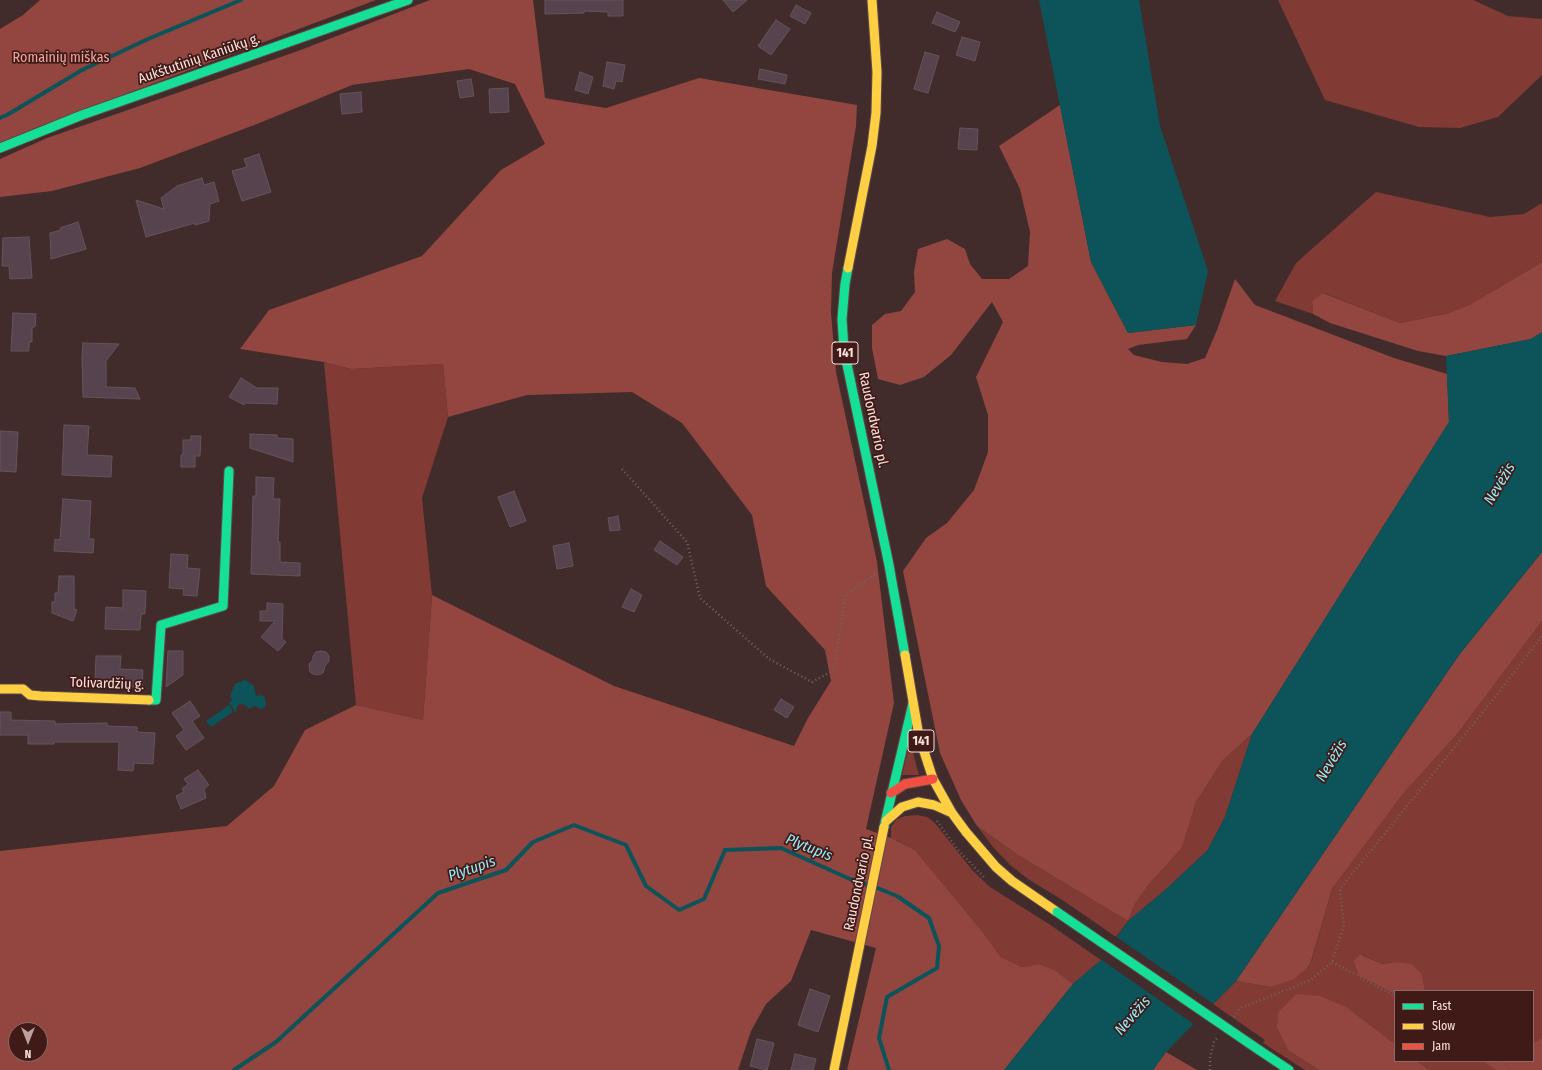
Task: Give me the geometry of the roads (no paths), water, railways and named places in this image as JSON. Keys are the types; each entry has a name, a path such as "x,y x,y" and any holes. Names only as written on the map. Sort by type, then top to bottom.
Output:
{"main road":[{"name":"Aukštutinių Kaniūkų g.","path":"0,148 82,115 408,0"},
{"name":"Raudondvario pl.","path":"872,0 877,72 876,113 872,146 845,284 842,319 844,350 889,565 919,736 933,779"},
{"name":"Tolivardžių g.","path":"0,689 23,689 30,695 41,696 156,700 161,625 223,606 229,471"},
{"name":"Raudondvario pl.","path":"834,1070 891,793 913,702"},
{"path":"918,802 926,792 933,779"},
{"path":"891,793 904,784 933,779"},
{"name":"141","path":"933,779 952,813 980,850 1012,881 1289,1070"},
{"path":"886,820 902,807 918,802 934,805 952,813"}],"water":[{"path":"1039,0 1139,0 1160,126 1208,271 1196,325 1128,333 1091,262"},
{"name":"Nevėžis","path":"1542,332 1542,552 1459,655 1236,981 1166,1052 1153,1070 1004,1070 1073,984 1101,960 1128,921 1164,891 1207,851 1225,817 1252,734 1449,422 1446,356 1531,339"},
{"path":"244,679 254,686 256,696 259,695 265,697 266,706 262,709 255,706 248,709 247,706 239,704 236,713 229,703 232,700 230,696 235,684 243,681"},
{"path":"229,705 233,712 211,727 206,721"}],"waterway":[{"path":"0,118 82,70 148,39 241,0"},
{"name":"Plytupis","path":"234,1070 276,1042 438,893 506,870 533,842 574,825 626,845 646,886 679,910 704,899 725,850 781,848 850,879 868,885"},
{"name":"Plytupis","path":"875,887 897,896 929,918 939,946 937,968 887,997 879,1038 889,1070"}],"park label":[{"name":"Romainių miškas","path":"61,58"}]}
